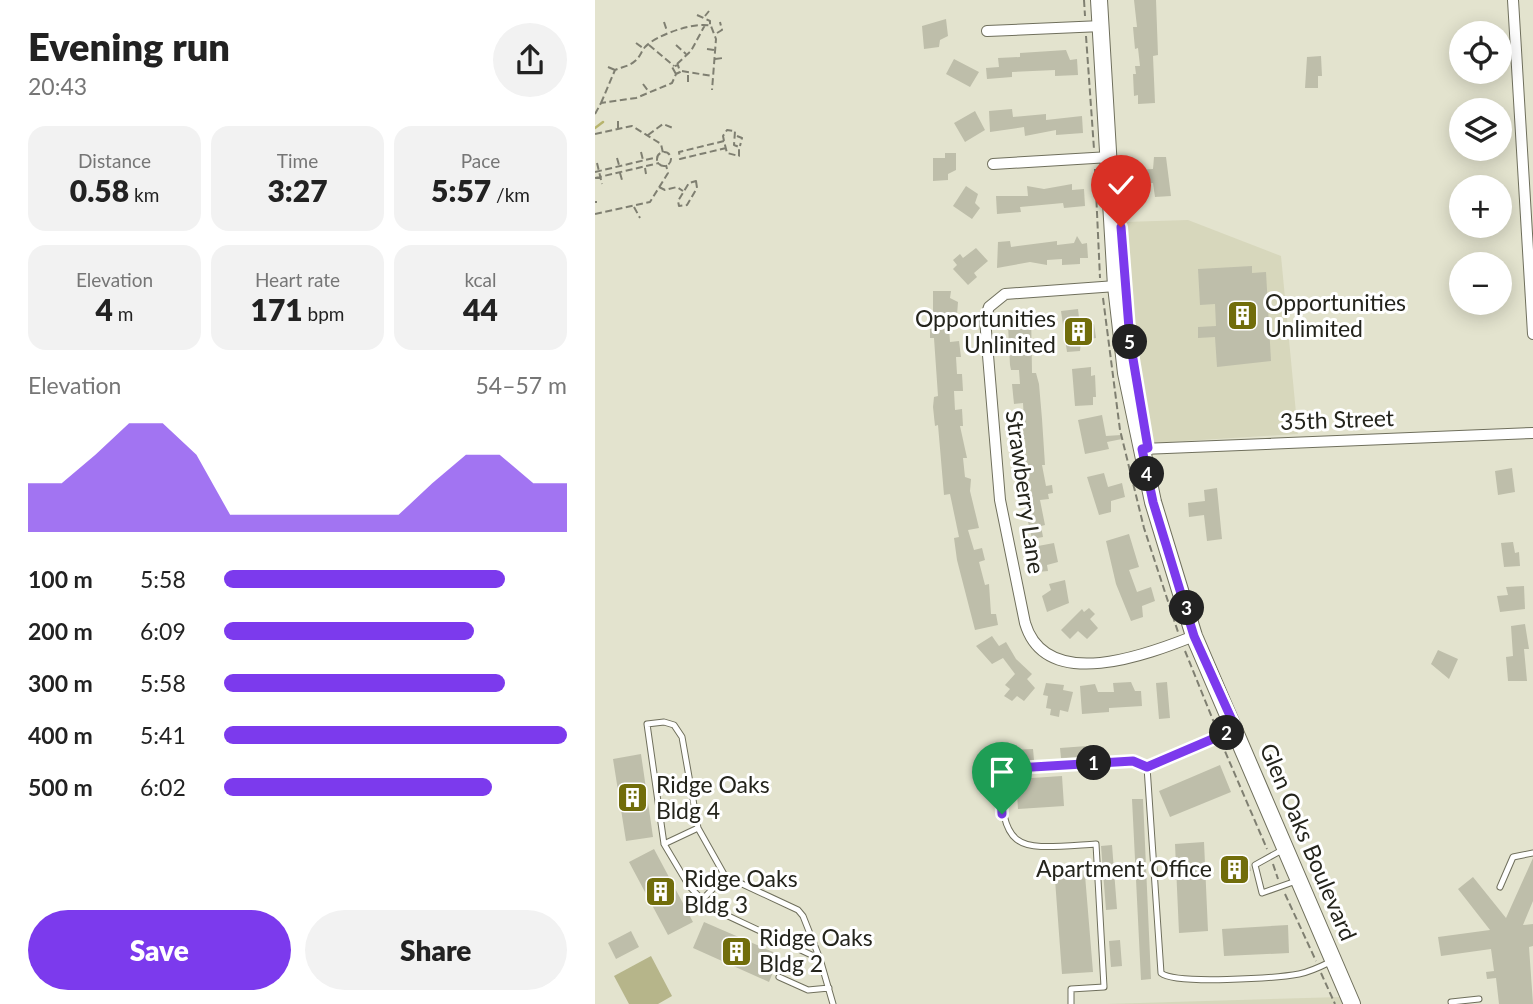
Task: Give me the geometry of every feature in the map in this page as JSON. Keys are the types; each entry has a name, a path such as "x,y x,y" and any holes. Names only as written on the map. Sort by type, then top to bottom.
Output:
{"main road":[{"name":"Glen Oaks Boulevard","path":"1099,0 1111,157 1116,286 1126,373 1153,502 1194,636 1352,1004"}],"street":[{"path":"1513,0 1533,334"},
{"path":"987,31 1102,26"},
{"path":"993,164 1111,157"},
{"name":"Strawberry Lane","path":"1116,286 1006,294 989,307 985,319 1000,500 1025,623 1030,636 1039,646 1061,660 1080,663 1115,662 1149,654 1194,636"},
{"name":"35th Street","path":"1142,449 1533,433"}],"lane":[{"path":"820,959 709,907 689,886 664,844 647,724 664,722 674,725 682,737 698,828 725,876 798,910 803,916 820,959 833,1004"},
{"path":"1071,1004 1071,989 1104,986 1095,844 1042,847 1027,845 1013,837 1002,814 1000,769 1133,761 1147,767 1236,729"},
{"path":"1147,767 1161,973 1166,977 1196,979 1275,977 1301,974 1333,961"},
{"path":"664,844 698,828"},
{"path":"1286,848 1255,865 1262,893 1299,880"},
{"path":"1500,887 1513,857 1533,853"},
{"path":"702,900 725,876"},
{"path":"779,977 809,990 829,988"},
{"path":"1451,1002 1479,999"}],"path":[{"path":"705,17 709,11"},
{"path":"697,15 705,17 716,34 712,90"},
{"path":"664,22 667,32"},
{"path":"716,34 722,30 720,22"},
{"path":"608,67 615,70 632,64 643,49 667,32 705,24 711,26"},
{"path":"676,74 671,71 679,59 687,55 705,24"},
{"path":"636,43 643,49"},
{"path":"649,44 681,71 712,76"},
{"path":"676,45 687,55"},
{"path":"707,49 715,51"},
{"path":"714,59 723,58"},
{"path":"595,114 615,70"},
{"path":"601,103 636,98 673,83 676,74 681,71"},
{"path":"688,72 688,82"},
{"path":"610,84 615,86"},
{"path":"643,84 649,92"},
{"path":"618,118 618,129"},
{"path":"647,136 651,130 660,128 663,124 673,128"},
{"path":"595,134 632,126 661,144 663,153"},
{"path":"679,155 680,159 717,150 725,145 733,143 739,147 740,153 733,157 727,153 725,145 723,136 727,130 732,129 742,138 743,143 739,147"},
{"path":"733,143 736,135"},
{"path":"670,158 679,155 679,152 716,143 725,145"},
{"path":"716,143 717,150"},
{"path":"702,147 704,153"},
{"path":"688,150 690,156"},
{"path":"641,152 643,161"},
{"path":"595,178 659,163 660,166 671,164 669,152 597,171"},
{"path":"658,157 659,163"},
{"path":"617,158 619,166"},
{"path":"597,163 602,184"},
{"path":"629,164 630,170"},
{"path":"595,214 650,202 668,173 666,164"},
{"path":"644,167 646,174"},
{"path":"620,172 622,180"},
{"path":"696,181 698,186 686,206 679,206 684,192 690,182 696,181"},
{"path":"659,187 664,190 677,187 684,192"},
{"path":"692,197 697,200"},
{"path":"634,206 640,218"},
{"path":"1333,999 1335,1004"}],"shaded area":[{"path":"1188,220 1281,256 1298,434 1153,443 1147,423 1132,327 1124,222"},
{"path":"651,956 672,996 658,1004 629,1004 614,976"},
{"path":"1341,997 1343,1004 1106,1004"}],"building":[{"path":"1134,0 1156,0 1158,55 1153,56 1155,103 1138,104 1138,95 1134,96 1133,74 1136,74 1135,66 1140,66 1133,27 1137,27"},
{"path":"946,19 948,36 940,40 939,47 924,49 922,26"},
{"path":"1066,50 1070,60 1077,59 1078,75 1055,76 1055,70 1012,72 1012,77 987,79 986,68 999,67 998,58 1020,57 1020,53"},
{"path":"1321,56 1322,76 1318,76 1318,88 1305,88 1307,57"},
{"path":"954,59 979,72 970,87 946,74"},
{"path":"1012,109 1013,117 1046,114 1046,120 1082,116 1083,133 1056,135 1056,130 1025,136 1024,127 990,132 989,111"},
{"path":"975,111 985,130 965,142 954,123"},
{"path":"945,153 956,153 956,170 948,174 948,180 933,181 933,158 945,158"},
{"path":"1154,157 1166,157 1171,196 1155,197 1153,183 1138,184 1138,170 1153,169"},
{"path":"1072,184 1072,190 1084,189 1085,206 1064,208 1063,203 1020,207 1021,212 997,214 996,196 1028,196 1027,186 1044,189"},
{"path":"966,186 978,194 975,203 980,208 972,219 953,206"},
{"path":"1077,236 1082,244 1087,243 1088,258 1080,258 1080,264 1062,265 1062,259 1047,260 1047,265 1030,262 997,268 998,242 1010,241 1011,247 1057,241 1057,245 1074,243"},
{"path":"976,248 988,261 974,273 977,277 968,285 953,269 957,265 953,260 960,254 963,258"},
{"name":"Opportunities Unlimited","path":"1252,266 1252,273 1266,272 1271,361 1217,367 1215,337 1198,338 1198,327 1216,326 1215,304 1200,305 1198,269"},
{"path":"933,291 951,291 950,298 958,302 957,315 933,315"},
{"name":"Opportunities Unlinited","path":"1078,309 1080,326 1094,324 1096,338 1081,340 1080,351 1067,352 1061,311"},
{"path":"1031,310 1032,373 1036,373 1039,384 1045,465 1042,465 1046,486 1052,485 1053,493 1048,494 1049,499 1040,500 1045,525 1041,526 1043,537 1032,539 1021,491 1029,489 1026,471 1020,472 1018,455 1026,454 1025,439 1018,439 1015,422 1024,421 1023,403 1014,404 1012,384 1020,384 1019,370 1011,370 1008,325 1009,312"},
{"path":"949,327 950,342 959,341 961,357 956,357 957,374 962,374 963,391 954,391 955,410 962,409 963,426 960,426 967,458 963,458 965,477 971,479 970,491 979,528 968,530 974,550 982,548 985,560 979,562 985,585 989,584 991,614 996,614 998,625 975,630 957,560 954,538 959,537 950,494 944,495 938,425 935,426 933,407 934,397 938,396 934,338 930,338 930,329"},
{"path":"1091,367 1091,376 1095,375 1096,397 1093,397 1093,405 1075,406 1072,369"},
{"path":"1102,415 1106,436 1121,435 1122,439 1107,442 1109,449 1085,454 1078,420"},
{"path":"1512,468 1515,492 1498,495 1495,471"},
{"path":"1104,473 1108,487 1122,483 1125,497 1111,501 1111,512 1099,515 1087,477"},
{"path":"1217,488 1222,539 1207,541 1204,515 1189,517 1188,503 1205,501 1204,490"},
{"path":"1129,534 1139,567 1129,570 1137,592 1151,587 1155,601 1142,606 1143,617 1131,621 1116,584 1106,541"},
{"path":"1513,542 1515,553 1519,552 1520,566 1504,567 1501,543"},
{"path":"1054,543 1058,562 1047,565 1048,571 1038,572 1034,558 1041,556 1038,546"},
{"path":"1065,580 1069,603 1047,612 1042,596 1051,590 1049,584"},
{"path":"1524,586 1525,609 1500,612 1497,596 1508,595 1506,587"},
{"path":"1089,608 1095,614 1090,619 1098,628 1087,639 1078,631 1070,639 1061,630 1082,609 1084,612"},
{"path":"1525,624 1529,649 1524,649 1527,681 1508,681 1506,657 1513,656 1511,626"},
{"path":"992,636 999,646 1006,642 1016,659 1032,674 1027,679 1035,688 1024,701 1017,696 1012,701 1004,696 1010,689 1005,685 1015,674 1003,658 992,664 976,646"},
{"path":"1438,650 1458,659 1449,679 1431,664"},
{"path":"1131,682 1135,691 1141,691 1142,706 1109,708 1109,712 1082,714 1080,686 1095,684 1098,692 1114,692 1113,683"},
{"path":"1167,682 1170,718 1159,719 1156,683"},
{"path":"1046,683 1064,685 1063,690 1073,692 1068,712 1060,710 1059,717 1050,715 1051,709 1046,708 1048,696 1043,695"},
{"path":"1087,746 1088,757 1061,758 1060,748"},
{"path":"1033,749 1034,760 1007,761 1006,750"},
{"name":"Ridge Oaks Bldg 4","path":"641,754 653,837 626,841 613,759"},
{"path":"1220,765 1231,792 1170,817 1159,791"},
{"path":"1062,776 1064,806 1018,809 1016,779"},
{"path":"1132,799 1143,799 1151,979 1141,980"},
{"path":"1204,842 1208,931 1179,933 1175,844"},
{"path":"1112,845 1117,909 1106,910 1101,846"},
{"name":"Ridge Oaks Bldg 3","path":"654,849 693,922 668,935 629,862"},
{"name":"Apartment Office","path":"1241,855 1241,866 1250,866 1251,871 1242,872 1242,876 1227,877 1226,856"},
{"path":"1533,858 1533,901 1523,925 1533,924 1533,946 1529,947 1533,1004 1499,1004 1496,978 1487,979 1486,972 1494,971 1491,949 1441,956 1438,937 1490,930 1458,889 1473,877 1506,918"},
{"path":"1084,863 1093,972 1062,974 1054,866"},
{"name":"Ridge Oaks Bldg 2","path":"704,922 780,955 769,982 693,948"},
{"path":"1288,925 1289,953 1224,956 1222,929"},
{"path":"631,931 639,947 616,959 608,943"},
{"path":"1120,940 1122,966 1111,967 1109,941"}],"waterway":[{"path":"595,128 603,122"}],"place":[{"name":"Opportunities Unlimited","path":"1242,316"},
{"name":"Opportunities Unlinited","path":"1079,332"},
{"name":"Ridge Oaks Bldg 4","path":"633,798"},
{"name":"Apartment Office","path":"1235,869"},
{"name":"Ridge Oaks Bldg 3","path":"661,892"},
{"name":"Ridge Oaks Bldg 2","path":"736,951"}],"route":[{"path":"1002,814 1000,769 1133,761 1147,767 1236,729 1194,636 1153,502 1142,449 1148,448 1130,341 1121,227"}]}
